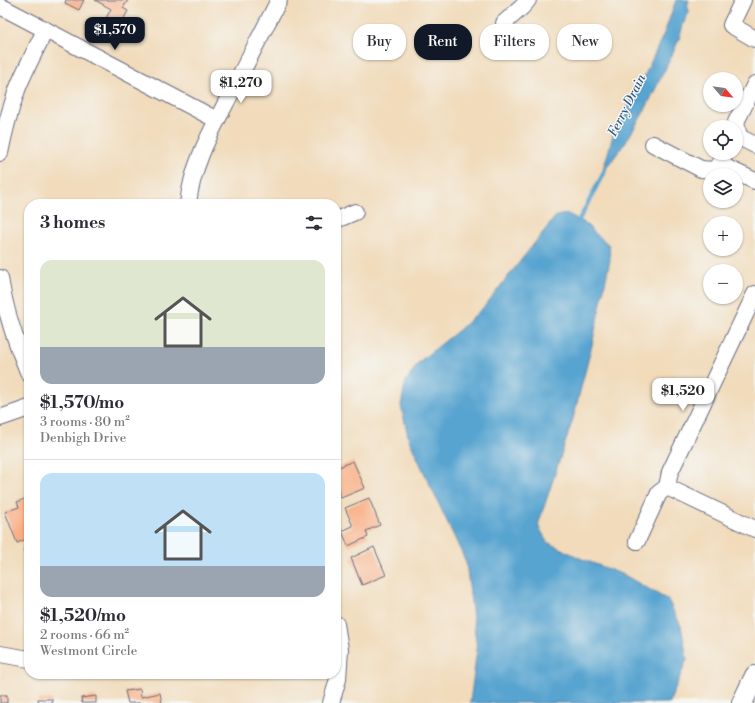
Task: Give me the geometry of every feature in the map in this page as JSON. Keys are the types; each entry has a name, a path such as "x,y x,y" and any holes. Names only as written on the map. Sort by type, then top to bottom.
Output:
{"main road":[{"path":"742,703 754,683"}],"street":[{"path":"189,199 195,171 203,148 279,0"},
{"path":"504,23 522,8 528,0"},
{"path":"743,0 731,26 755,39"},
{"path":"0,6 217,120"},
{"path":"0,153 7,121 17,90 45,30"},
{"path":"737,120 755,84"},
{"path":"743,140 755,145"},
{"path":"653,144 701,169 713,170 721,160"},
{"path":"724,160 726,168 755,181"},
{"path":"341,218 356,212"},
{"path":"0,278 8,314 24,361"},
{"path":"637,541 659,493 667,487 670,472 755,294"},
{"path":"0,418 24,410"},
{"path":"667,487 755,529"},
{"path":"0,654 24,658"},
{"path":"331,703 338,679"}],"water":[{"name":"Ferry Drain","path":"676,0 689,0 688,9 690,12 683,25 679,39 645,110 627,140 602,174 614,132 645,75 665,31"},
{"path":"568,214 585,223 609,245 610,260 592,345 572,422 538,525 547,542 582,559 624,575 668,600 681,626 687,659 670,701 671,703 470,703 477,649 466,562 409,440 401,405 406,381 420,361 459,330 484,307 556,216"}],"building":[{"path":"66,0 84,0 79,10 65,3"},
{"path":"95,0 128,0 123,8 128,11 119,27 105,20 111,9"},
{"path":"353,461 365,488 341,498 341,466"},
{"path":"369,498 380,525 366,531 368,537 348,546 342,531 353,526 345,508"},
{"path":"24,499 24,540 17,543 5,512 19,507 17,502"},
{"path":"374,547 386,575 362,585 351,558"},
{"path":"140,689 141,697 160,693 162,703 128,703 125,691"},
{"path":"0,695 7,695 7,703 0,703"},
{"path":"96,696 96,703 82,703 81,698"},
{"path":"38,699 52,699 52,703 38,703"}],"waterway":[{"path":"579,220 605,170"}]}
